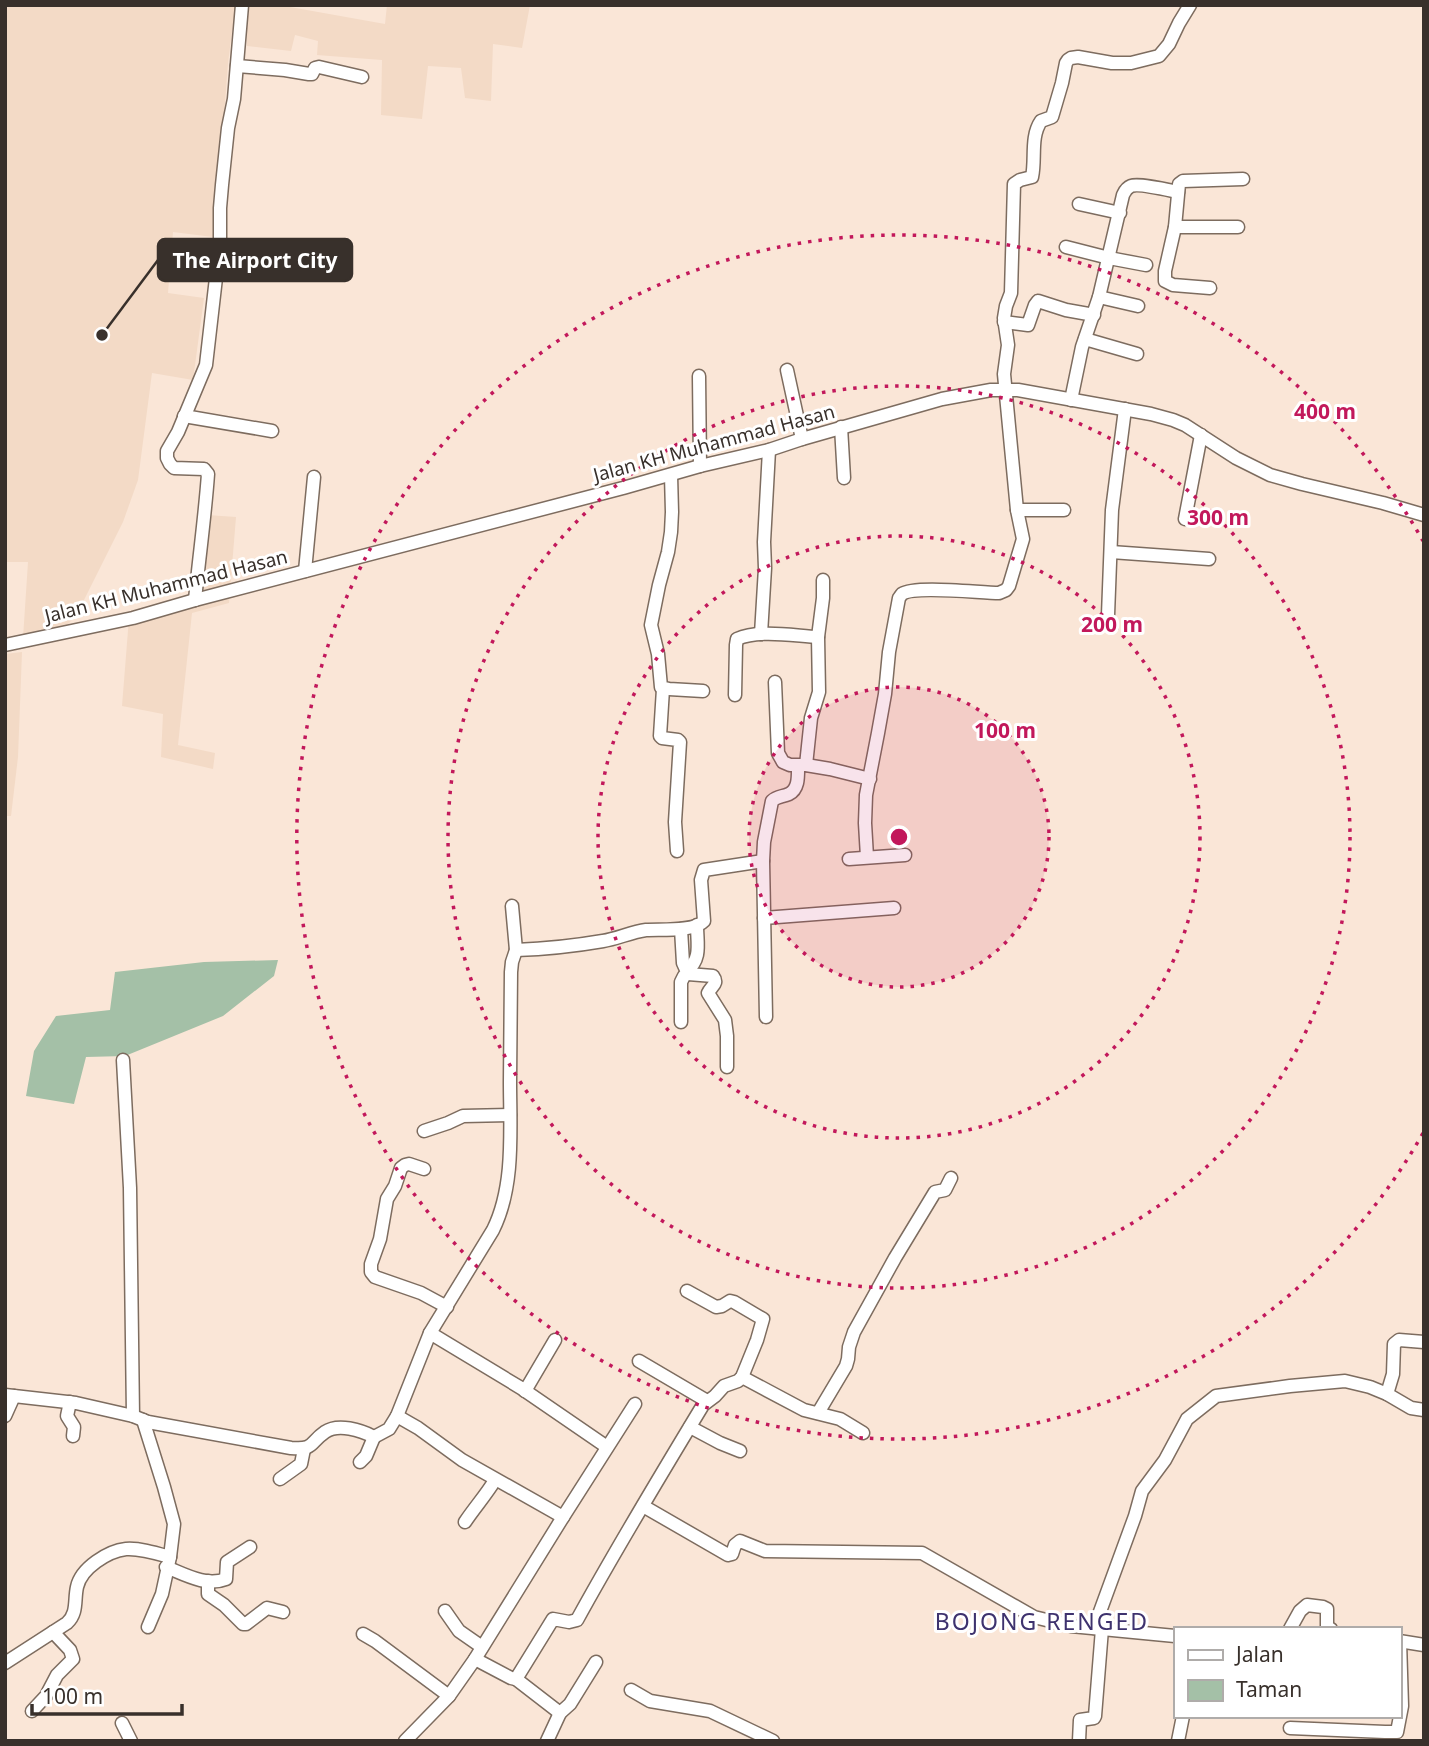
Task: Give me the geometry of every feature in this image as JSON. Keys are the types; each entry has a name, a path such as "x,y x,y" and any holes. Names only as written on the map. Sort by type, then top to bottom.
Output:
{"street":[{"path":"195,600 208,474 204,469 174,468 167,458 167,451 206,365 242,5"},
{"path":"867,858 866,795 885,694 898,598 910,591 999,593 1006,590 1012,581 1023,540 1017,510 1004,374 1008,345 1004,322 1011,293 1014,187 1016,182 1032,177 1036,130 1041,121 1052,117 1066,63 1074,57 1131,63 1159,56 1169,44 1190,5"},
{"path":"237,66 309,74 319,67 362,77"},
{"path":"1210,288 1173,285 1166,281 1180,184 1183,181 1243,179"},
{"path":"1072,400 1085,339 1100,297 1124,195 1129,187 1178,192"},
{"path":"1079,204 1120,213"},
{"path":"1175,227 1238,227"},
{"path":"1066,247 1146,265"},
{"path":"1100,297 1138,306"},
{"path":"1004,322 1027,325 1038,301 1094,315"},
{"path":"1085,339 1137,354"},
{"path":"787,370 802,439"},
{"path":"699,376 700,466"},
{"name":"Jalan KH Muhammad Hasan","path":"5,645 133,618 700,466 769,450 942,399 991,390 1007,389 1173,420 1270,475 1424,515"},
{"path":"1108,615 1112,510 1125,409"},
{"path":"184,416 272,431"},
{"path":"841,428 844,478"},
{"path":"1185,519 1201,435"},
{"path":"761,634 769,450"},
{"path":"671,475 671,532 650,625 663,689 660,736 680,742 675,822 677,851"},
{"path":"305,571 314,477"},
{"path":"1017,510 1064,510"},
{"path":"1111,552 1209,559"},
{"path":"766,1017 763,861 772,801 793,792 802,765 819,685 818,637 823,580"},
{"path":"735,695 737,639 761,634 818,637"},
{"path":"775,682 778,754 783,762 846,772 870,779"},
{"path":"663,689 703,691"},
{"path":"849,859 905,855"},
{"path":"516,950 606,941 643,930 681,929 697,925 704,920 701,880 704,870 763,861"},
{"path":"360,1462 366,1456 374,1437 388,1429 397,1416 430,1334 501,1214 507,1181 511,972 516,950 512,906"},
{"path":"764,918 894,908"},
{"path":"681,1022 681,982 698,957 697,925"},
{"path":"681,929 683,963 688,973"},
{"path":"688,973 708,974 716,979 708,995 725,1020 727,1067"},
{"path":"123,1060 138,1418 164,1487 174,1524 162,1594 148,1627"},
{"path":"425,1131 463,1116 510,1115"},
{"path":"424,1169 405,1165 399,1171 395,1186 387,1199 371,1272 375,1277 421,1293 447,1307"},
{"path":"818,1413 846,1366 854,1332 871,1300 936,1192 945,1189 951,1178"},
{"path":"516,1679 553,1619 569,1622 577,1620 703,1405 726,1384 742,1377 764,1319 734,1302 716,1307 687,1291"},
{"path":"430,1334 525,1391 607,1447"},
{"path":"525,1391 555,1340"},
{"path":"1387,1394 1393,1374 1394,1344 1398,1340 1424,1342"},
{"path":"639,1361 707,1401"},
{"path":"742,1377 804,1410 840,1419 863,1433"},
{"path":"1079,1741 1080,1720 1095,1717 1098,1628 1142,1491 1165,1460 1190,1415 1223,1394 1345,1381 1363,1384 1410,1408 1424,1410"},
{"path":"5,1416 9,1396 70,1402 268,1445 304,1449 332,1428 363,1432 374,1437"},
{"path":"70,1402 67,1416 74,1427 73,1436"},
{"path":"405,1741 449,1696 475,1659 635,1404"},
{"path":"397,1416 462,1461 563,1517"},
{"path":"690,1427 740,1451"},
{"path":"279,1479 301,1464 304,1449"},
{"path":"465,1522 495,1480"},
{"path":"643,1506 729,1555 740,1541 765,1551 922,1553 1034,1618 1071,1626 1174,1636"},
{"path":"5,1663 73,1617 79,1580 95,1562 125,1549 151,1552 188,1576 222,1581 226,1579 227,1562 250,1547"},
{"path":"208,1581 208,1594 243,1624 267,1608 283,1612"},
{"path":"1291,1627 1300,1611 1307,1605 1326,1609 1328,1627"},
{"path":"445,1611 459,1632 482,1647"},
{"path":"32,1711 46,1696 57,1675 73,1659 70,1650 53,1632"},
{"path":"363,1634 375,1640 449,1696"},
{"path":"1401,1641 1424,1645"},
{"path":"475,1659 516,1679 560,1713"},
{"path":"547,1741 560,1713 570,1704 596,1662"},
{"path":"1401,1674 1401,1711"},
{"path":"631,1690 650,1701 710,1712 773,1741"},
{"path":"1178,1741 1183,1718"},
{"path":"1298,1724 1397,1732 1400,1718"},
{"path":"122,1723 131,1741"}],"shaded area":[{"path":"5,5 279,5 385,24 387,5 530,5 522,48 493,44 491,101 465,98 461,68 428,66 422,119 381,115 382,60 317,55 318,41 295,35 291,51 247,46 247,26 233,24 221,157 214,188 213,237 173,232 168,293 204,298 193,380 152,373 138,480 123,522 78,612 62,632 23,638 28,562 5,562"},
{"path":"207,515 236,517 229,603 192,613 178,745 215,753 213,769 161,757 163,714 122,706 129,618 190,603"},
{"path":"22,652 18,757 11,816 5,816 5,654"}],"green space":[{"path":"278,960 274,976 223,1016 125,1056 86,1057 74,1104 26,1096 34,1051 56,1016 110,1010 115,972 204,962"}],"place":[{"name":"The Airport City","path":"102,335"}],"district":[{"name":"BOJONG RENGED","path":"1042,1622"}]}
